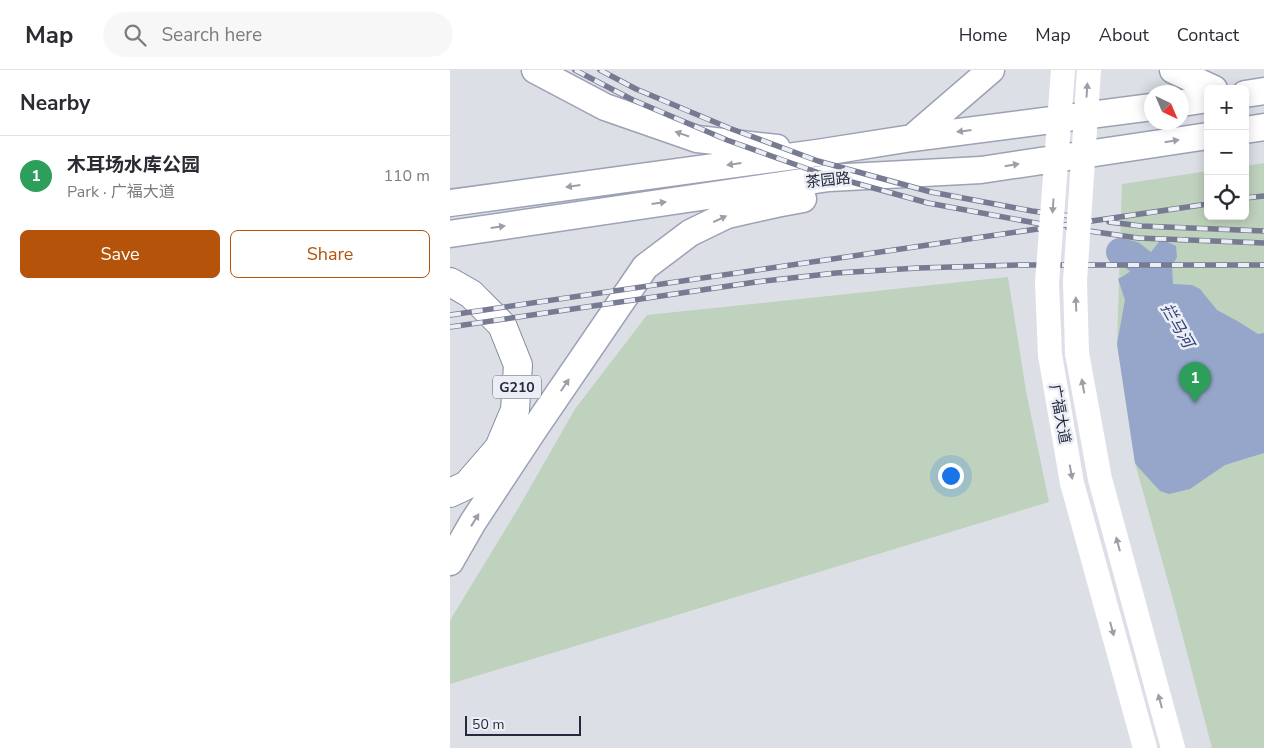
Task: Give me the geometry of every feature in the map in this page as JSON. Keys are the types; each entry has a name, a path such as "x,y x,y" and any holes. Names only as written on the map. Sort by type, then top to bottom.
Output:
{"highway":[{"name":"G210","path":"450,282 471,294 502,325 518,365 516,410 499,448 467,485 450,492"}],"main road":[{"path":"535,70 605,107 697,139 817,153"},
{"path":"912,138 990,70"},
{"name":"广福大道","path":"1063,70 1046,283 1050,355 1072,483 1145,748"},
{"name":"广福大道","path":"1088,70 1075,280 1077,353 1100,478 1173,748"},
{"path":"1173,70 1205,85"},
{"path":"1249,93 1264,91"},
{"path":"1189,102 1204,100"},
{"name":"茶园路","path":"450,203 817,153 912,138 1144,108"},
{"path":"1249,129 1264,127"},
{"name":"茶园路","path":"450,234 829,178 981,170 1204,137"},
{"path":"450,562 473,522 645,267 690,233 728,215 776,204 981,170"}],"green space":[{"path":"1264,163 1264,748 1212,748 1135,463 1117,344 1122,184 1204,172 1204,220 1249,220 1249,165"},
{"path":"1008,277 1026,391 1049,502 450,684 450,622 452,617 519,507 575,409 647,315"}],"water":[{"path":"1161,239 1176,246 1177,257 1172,266 1173,284 1192,285 1200,289 1217,310 1258,334 1264,333 1264,453 1225,465 1190,489 1169,494 1160,491 1135,463 1117,344 1125,300 1118,279 1142,262"}],"waterway":[{"name":"拦马河","path":"1120,252 1132,255 1142,263 1160,295"}],"railway":[{"path":"575,70 633,100 727,140 819,173 928,203 1041,224"},
{"path":"600,70 636,89 729,128 818,161 931,192 1032,211 1085,218"},
{"path":"1249,198 1264,196"},
{"path":"450,315 1204,205"},
{"path":"1109,222 1141,226 1264,231"},
{"path":"1068,228 1138,238 1264,243"},
{"path":"450,327 756,282 836,273 1018,265 1264,265"}],"place":[{"name":"木耳场水库公园","path":"1195,403"}]}
